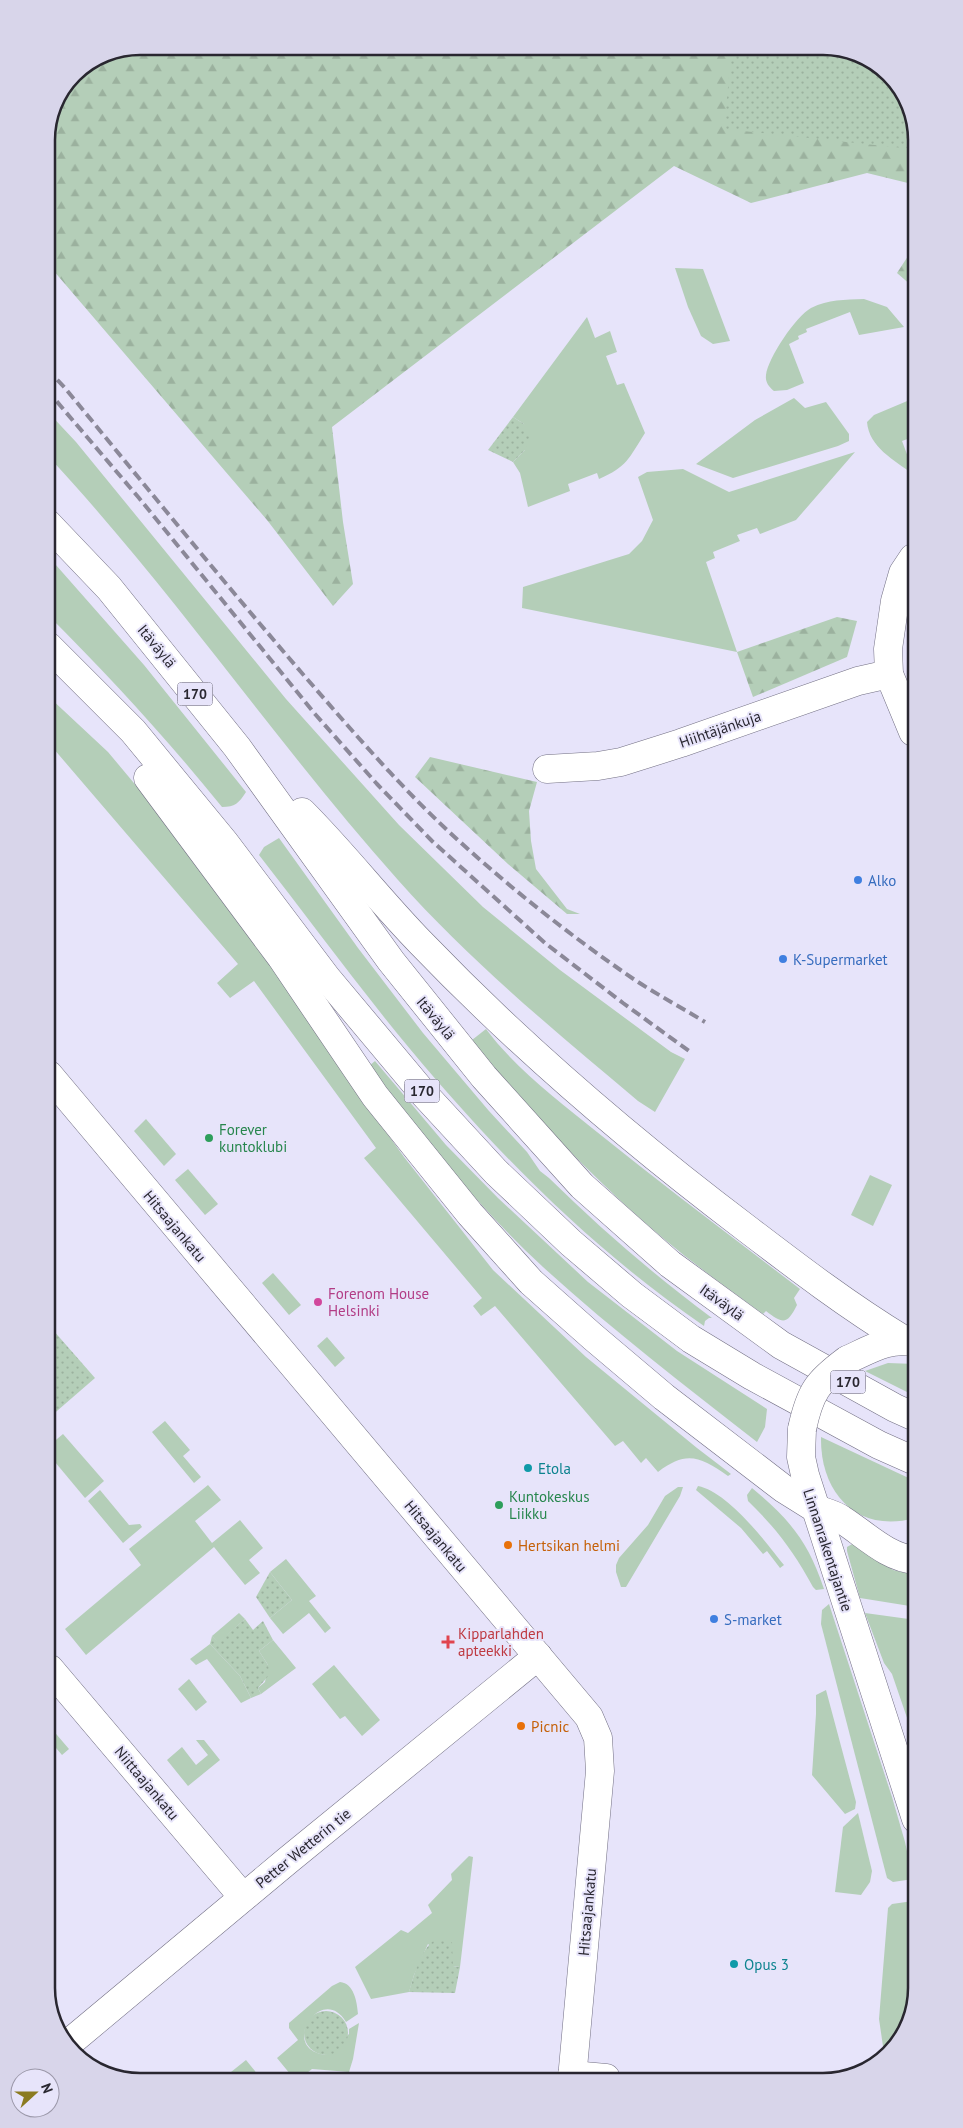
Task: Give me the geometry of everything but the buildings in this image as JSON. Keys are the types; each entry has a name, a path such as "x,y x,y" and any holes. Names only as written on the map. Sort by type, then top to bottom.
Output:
{"main road":[{"path":"55,521 109,588"},
{"name":"Itäväylä","path":"55,530 109,588 237,747 391,961 484,1077 582,1186 670,1264 781,1345 908,1414"},
{"path":"908,566 903,573 895,601 888,649 889,674 908,720"},
{"name":"170","path":"55,654 133,731 225,843 326,976 424,1094 496,1172 570,1243 632,1295 691,1339 752,1376 879,1445 908,1458"},
{"path":"55,656 281,957 375,1096 486,1232 532,1282 664,1397 784,1490 816,1509 839,1518 886,1551 904,1560 908,1560"},
{"name":"Hiihtäjänkuja","path":"547,768 598,766 621,762 681,743 841,686 889,674"},
{"path":"237,747 322,832 420,943 520,1041 620,1128 685,1181 822,1286 865,1316 908,1340"},
{"name":"Hitsaajankatu","path":"55,1082 589,1717 598,1738 600,1754 572,2073"},
{"name":"Linnanrakentajantie","path":"908,1341 878,1345 847,1360 829,1374 815,1389 807,1404 802,1429 801,1457 908,1794"},
{"name":"Petter Wetterin tie","path":"73,2040 243,1897 538,1656"},
{"name":"Niittaajankatu","path":"55,1675 243,1897"}],"green space":[{"path":"140,55 828,55 845,58 865,66 890,88 899,103 907,129 908,183 867,173 751,203 674,166 332,427 343,522 353,584 333,606 267,520 55,272 55,135 58,118 73,88 93,69 108,61"},
{"path":"731,55 828,55 845,58 865,66 890,88 903,113 907,129 908,149 724,129"},
{"path":"908,256 908,283 897,273"},
{"path":"675,268 703,269 730,341 713,344 701,336 688,307"},
{"path":"864,299 887,307 904,327 859,335 850,312 806,329 807,332 798,336 799,339 789,344 804,383 787,390 774,391 771,388 766,378 772,358 791,328 805,312 830,301"},
{"path":"587,317 595,338 610,331 617,352 606,356 617,385 624,383 645,433 626,461 616,470 599,479 597,473 568,484 570,491 528,507 520,473 513,462 525,450 524,424 513,417"},
{"path":"794,398 805,408 826,402 849,434 849,441 733,478 696,464 755,420"},
{"path":"908,401 908,439 902,441 908,457 908,470 877,446 872,439 867,422 874,415"},
{"path":"513,417 524,424 530,437 525,450 513,462 488,450"},
{"path":"55,420 76,442 286,699 399,825 483,907 560,970 671,1052 685,1059 655,1112 638,1101 484,968 398,880 309,775 138,559 55,464"},
{"path":"855,452 796,520 760,534 757,528 737,535 740,541 713,552 715,558 706,562 737,652 522,608 523,587 629,554 642,541 653,520 638,477 647,472 683,469 729,492"},
{"path":"55,564 144,665 246,792 241,799 236,804 222,807 181,757 55,622"},
{"path":"837,617 857,621 847,657 753,697 737,652"},
{"path":"55,703 108,752 179,837 234,912 324,1045 404,1157 493,1270 586,1357 731,1474 728,1476 709,1464 693,1459 677,1461 658,1472 646,1458 641,1463 623,1441 615,1446 495,1306 481,1316 473,1306 482,1298 364,1158 376,1148 254,981 230,998 217,983 238,964 55,750"},
{"path":"430,757 537,782 529,811 531,841 536,869 567,909 580,914 567,914 508,864 415,777"},
{"path":"279,838 358,948 423,1033 489,1111 527,1152 540,1171 628,1251 712,1318 705,1321 704,1326 619,1262 579,1227 502,1152 430,1073 259,855 264,847"},
{"path":"486,1029 510,1057 553,1096 647,1172 800,1289 794,1298 797,1305 790,1316 787,1319 781,1320 766,1311 763,1314 676,1249 612,1193 539,1119 472,1040"},
{"path":"375,1061 446,1145 498,1198 588,1282 677,1351 767,1409 765,1427 757,1442 621,1335 521,1246 458,1178 378,1083 369,1066"},
{"path":"146,1119 176,1154 164,1166 134,1131"},
{"path":"188,1169 218,1204 205,1215 175,1180"},
{"path":"870,1175 892,1185 873,1226 851,1215"},
{"path":"273,1273 301,1305 289,1315 262,1283"},
{"path":"55,1332 95,1378 55,1413"},
{"path":"327,1337 345,1358 335,1367 317,1346"},
{"path":"888,1363 908,1364 908,1392 865,1371"},
{"path":"165,1421 190,1450 183,1456 201,1477 194,1483 152,1432"},
{"path":"63,1434 104,1481 85,1498 55,1462 55,1441"},
{"path":"821,1437 908,1478 908,1519 894,1521 876,1520 860,1514 846,1505 835,1491 827,1476 822,1457"},
{"path":"208,1485 221,1500 195,1521 212,1543 240,1520 263,1548 249,1560 260,1573 245,1585 214,1547 86,1655 65,1629 141,1565 129,1549"},
{"path":"698,1486 710,1490 733,1507 784,1565 780,1568 767,1551 763,1554 741,1528 696,1490"},
{"path":"678,1487 683,1487 680,1496 626,1587 621,1587 616,1572 619,1558 648,1525 665,1496"},
{"path":"752,1488 796,1532 811,1557 824,1589 816,1590 813,1587 784,1541 748,1501 747,1495"},
{"path":"100,1490 129,1525 140,1524 142,1527 123,1543 88,1501"},
{"path":"854,1543 893,1570 908,1573 908,1606 860,1598 847,1547"},
{"path":"286,1559 316,1596 309,1601 331,1628 325,1633 309,1613 283,1634 270,1618 292,1600 270,1572"},
{"path":"270,1572 292,1600 270,1618 256,1597"},
{"path":"829,1604 892,1797 908,1856 908,1880 893,1882 887,1878 821,1624 822,1610"},
{"path":"239,1613 245,1619 218,1643 212,1636"},
{"path":"865,1613 908,1619 908,1721 892,1674 884,1663"},
{"path":"245,1619 253,1630 263,1621 273,1640 259,1651 268,1665 270,1674 258,1688 261,1694 251,1698 240,1676 210,1644 212,1636 218,1642"},
{"path":"273,1640 296,1668 261,1694 258,1688 265,1682 268,1665 259,1651"},
{"path":"210,1644 240,1676 251,1698 241,1703 207,1659 196,1665 190,1659"},
{"path":"334,1665 380,1720 362,1736 345,1716 340,1719 312,1684"},
{"path":"189,1679 207,1702 196,1711 178,1689"},
{"path":"826,1690 856,1802 855,1809 845,1814 812,1775 816,1695"},
{"path":"55,1733 69,1749 62,1755 56,1748"},
{"path":"196,1740 204,1740 220,1760 188,1786 167,1760 182,1747 196,1765 208,1755"},
{"path":"858,1813 872,1871 870,1882 861,1895 835,1892 843,1827"},
{"path":"469,1856 473,1857 460,1967 453,1966 428,1944 414,1975 409,1992 371,1999 355,1967 401,1930 408,1933 432,1913 428,1905 452,1880 451,1874"},
{"path":"908,1902 908,1988 907,1999 899,2025 894,2035 883,2047 879,2019 888,1908 892,1904"},
{"path":"438,1939 452,1942 453,1966 460,1967 455,1993 409,1992 423,1953"},
{"path":"340,1982 345,1983 352,1989 356,1999 358,2014 346,2022 336,2012 326,2009 316,2013 304,2031 305,2042 312,2050 326,2055 349,2034 349,2029 359,2023 349,2072 312,2069 307,2073 289,2073 277,2058 298,2040 289,2028 289,2023 332,1986"},
{"path":"330,2011 342,2017 347,2024 347,2042 342,2049 335,2054 322,2055 314,2052 307,2045 304,2029 307,2021 314,2014"},
{"path":"246,2060 257,2073 230,2073"}],"railway":[{"path":"55,377 301,672 408,791 446,829 514,889 586,945 635,980 705,1022"},
{"path":"55,399 139,498 315,714 377,784 432,841 545,943 689,1051"}],"place":[{"name":"Alko","path":"858,880"},
{"name":"K-Supermarket","path":"783,959"},
{"name":"Forever kuntoklubi","path":"209,1138"},
{"name":"Forenom House Helsinki","path":"318,1302"},
{"name":"Etola","path":"528,1468"},
{"name":"Kuntokeskus Liikku","path":"499,1505"},
{"name":"Hertsikan helmi","path":"508,1545"},
{"name":"S-market","path":"714,1619"},
{"name":"Kipparlahden apteekki","path":"448,1642"},
{"name":"Picnic","path":"521,1726"},
{"name":"Opus 3","path":"734,1964"}]}
